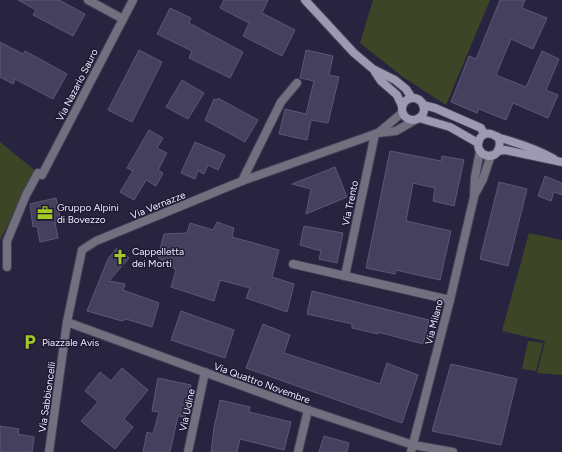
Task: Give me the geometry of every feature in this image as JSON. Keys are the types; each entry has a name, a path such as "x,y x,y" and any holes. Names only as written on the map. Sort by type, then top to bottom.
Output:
{"street":[{"path":"88,0 123,19"},
{"name":"Via Nazario Sauro","path":"7,267 7,241 26,195 38,173 42,175 133,0"},
{"path":"305,0 354,53 373,70 381,81 397,95 405,117 450,127 479,147 486,155 505,150 558,160"},
{"path":"373,70 395,80 406,88 412,98"},
{"path":"242,181 281,102 296,83"},
{"path":"402,109 407,99 412,98 419,100 423,105 424,110 417,119"},
{"path":"423,105 435,108 481,128 484,134"},
{"name":"Via Vernazze","path":"376,134 402,109"},
{"name":"Via Vernazze","path":"82,250 96,241 242,181 376,134 396,131 417,119"},
{"name":"Via Trento","path":"345,276 376,134"},
{"path":"484,134 492,134 509,139 558,160"},
{"path":"479,147 481,136 484,134"},
{"path":"495,153 500,147 498,137"},
{"name":"Via Milano","path":"412,448 450,300 474,197 479,147"},
{"name":"Via Milano","path":"474,197 495,153"},
{"name":"Via Sabbioncelli","path":"49,452 67,322 82,250"},
{"path":"293,264 450,300"},
{"name":"Via Quattro Novembre","path":"67,322 412,448 453,452"},
{"name":"Via Udine","path":"188,452 205,372"},
{"path":"298,452 308,410"}],"green space":[{"path":"373,0 490,0 446,105 403,77 360,43"},
{"path":"0,142 37,172 0,240"},
{"path":"529,233 562,240 562,375 537,373 545,341 502,331"},
{"path":"528,341 543,343 536,371 522,369"}],"building":[{"path":"18,0 59,0 85,14 73,36 33,15 36,10"},
{"path":"224,0 268,0 262,13 295,30 282,56 243,36 249,23 220,8"},
{"path":"500,0 525,0 522,8 547,18 533,49 511,39 496,75 526,87 542,51 559,59 546,90 558,95 548,118 513,103 506,120 479,109 477,113 451,102 469,56 476,59"},
{"path":"170,8 191,18 189,23 243,52 230,78 189,58 192,51 157,34"},
{"path":"0,42 23,54 25,51 67,74 53,99 15,79 13,84 0,77"},
{"path":"139,50 162,62 132,122 108,110"},
{"path":"306,50 333,56 329,75 339,77 328,123 311,120 307,140 279,134 285,109 306,114 314,81 300,78"},
{"path":"182,80 204,93 188,119 166,107"},
{"path":"218,98 258,120 245,142 205,120 214,99 217,100"},
{"path":"149,130 163,138 157,148 167,153 158,170 163,173 156,186 146,180 134,200 120,192 133,171 127,168"},
{"path":"195,142 225,155 218,170 208,165 204,174 198,171 195,179 181,173"},
{"path":"390,151 441,161 442,156 464,160 454,206 433,201 435,188 413,183 406,221 451,231 440,280 396,270 395,274 366,268"},
{"path":"335,167 347,197 306,214 311,189 292,184"},
{"path":"545,176 562,183 562,195 554,192 551,201 538,196"},
{"path":"499,182 527,189 508,266 480,259"},
{"name":"Gruppo Alpini di Bovezzo","path":"56,198 61,222 55,223 58,238 40,242 37,226 33,227 30,204"},
{"path":"217,222 234,228 232,237 279,250 272,277 294,284 287,312 246,298 250,288 220,280 214,301 171,287 176,270 158,257 164,234 187,233 190,223 213,230"},
{"path":"304,226 343,233 337,263 319,259 321,251 300,245"},
{"path":"117,248 129,258 109,281 125,284 123,290 159,303 152,327 126,319 122,321 87,311 108,259"},
{"path":"312,291 429,320 423,344 378,332 378,334 352,328 352,324 307,314"},
{"path":"181,311 234,330 225,358 171,340"},
{"path":"263,324 290,335 284,353 380,384 387,363 418,375 402,423 246,368"},
{"path":"451,364 517,379 501,445 432,431"},
{"path":"122,368 148,390 124,419 133,427 115,449 81,421 98,402 85,391 100,372 111,381"},
{"path":"158,378 191,385 185,417 178,416 170,452 143,452 147,432 153,434 159,412 152,411"},
{"path":"220,400 250,407 249,412 291,422 284,450 240,439 237,452 211,452"},
{"path":"0,426 19,429 18,434 34,437 32,452 0,452"},
{"path":"324,436 349,443 347,452 319,452"}],"place":[{"name":"Gruppo Alpini di Bovezzo","path":"45,213"},
{"name":"Cappelletta dei Morti","path":"120,257"},
{"name":"Piazzale Avis","path":"30,342"}]}
